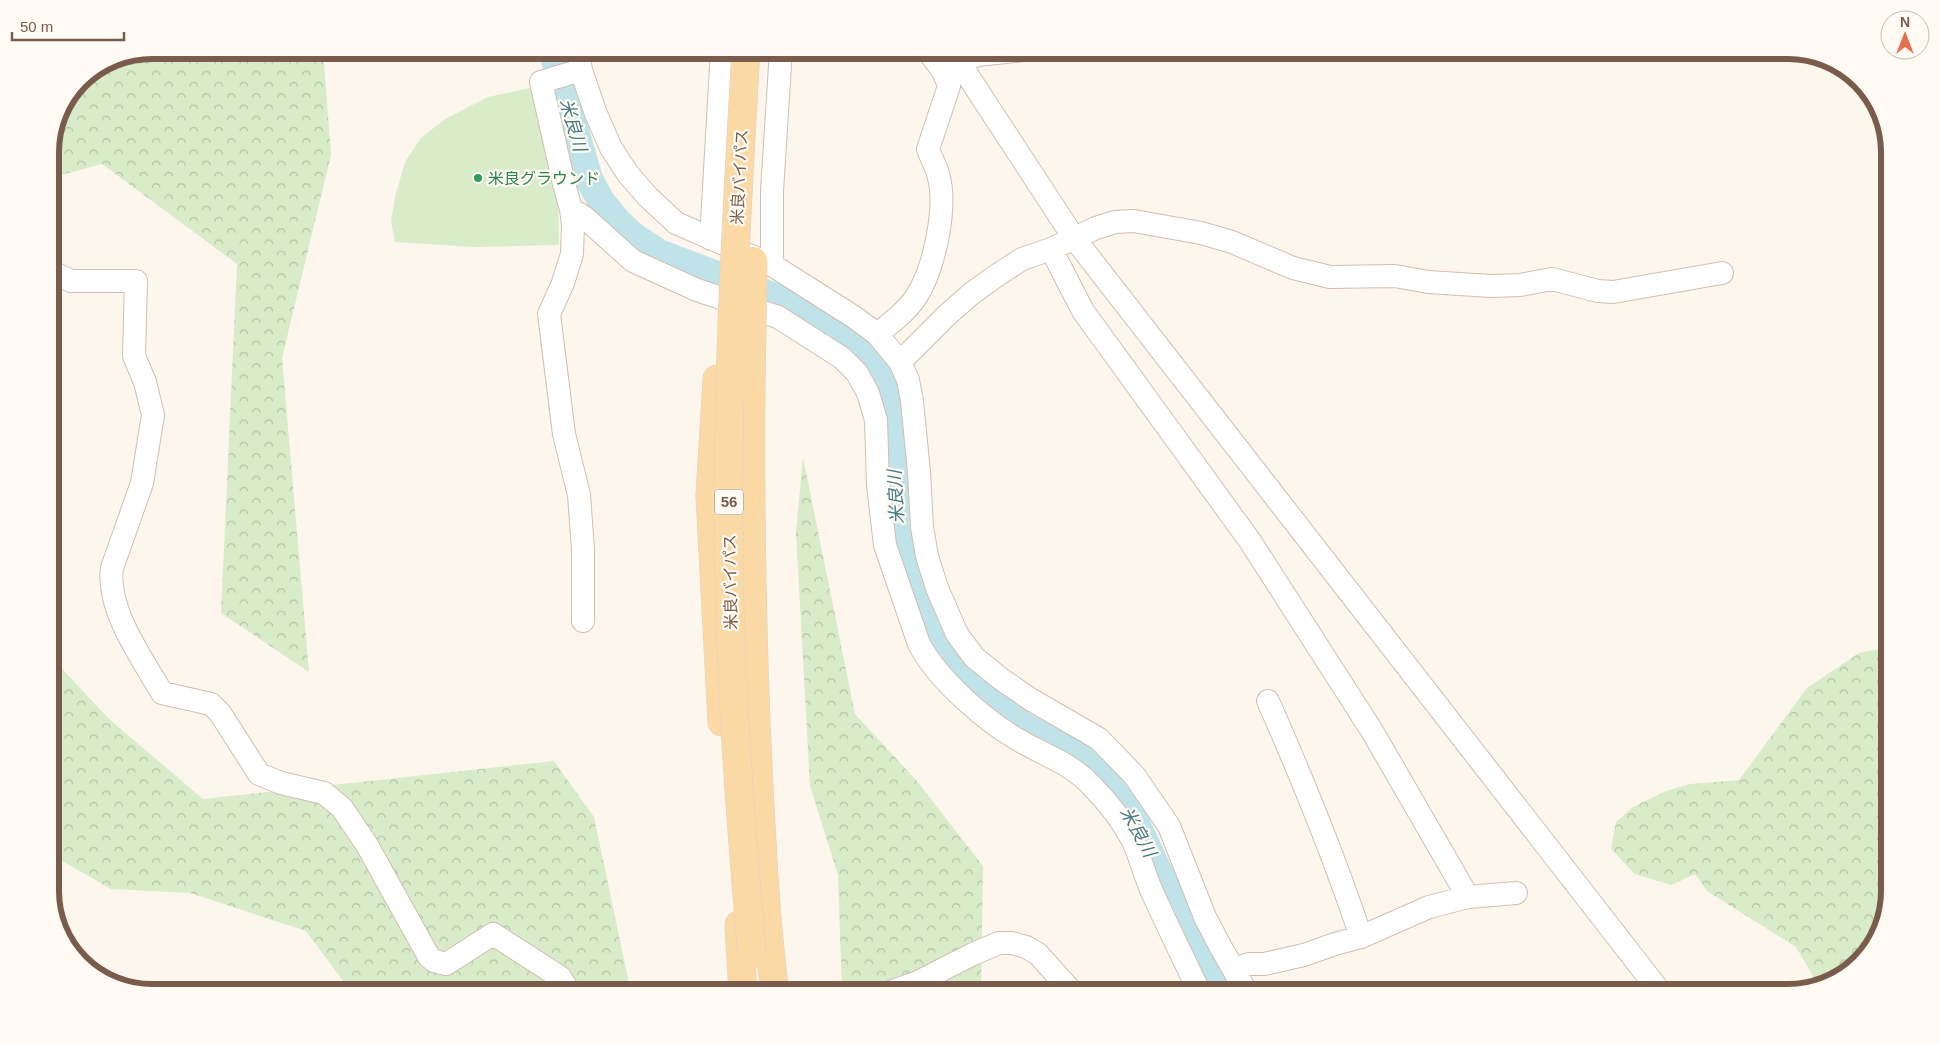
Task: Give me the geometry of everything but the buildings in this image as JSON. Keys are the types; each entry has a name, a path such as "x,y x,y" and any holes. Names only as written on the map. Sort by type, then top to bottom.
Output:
{"main road":[{"path":"736,59 711,506 718,677 742,984"},
{"name":"米良バイパス","path":"746,59 730,350 729,559 733,699 742,836 757,954 763,984"},
{"name":"米良バイパス","path":"753,59 744,222 738,384 738,505 743,693 757,954 756,984"},
{"path":"763,59 754,221 751,489 754,684 763,867 774,984"}],"street":[{"path":"711,239 721,59"},
{"path":"772,265 772,191 780,59"},
{"path":"877,334 901,314 916,297 930,268 934,254 940,186 939,175 928,150 949,86 951,61"},
{"path":"951,61 1074,238 1654,984"},
{"path":"582,621 582,549 579,495 564,434 549,314 564,283 572,254 572,209 564,184 541,82 549,80 577,64 611,148 628,174 648,197 676,223 772,265 854,317 877,334 900,362 908,380 912,402 922,527 927,556 937,588 957,634 974,656 1001,679 1030,699 1099,739 1134,775 1169,826 1205,917 1238,984"},
{"path":"572,209 584,217 634,261 697,290 778,317 842,358 857,373 868,393 876,420 878,485 885,545 919,644 934,668 982,714 1021,741 1060,761 1078,773 1106,801 1133,842 1152,893 1196,984"},
{"path":"900,362 971,294 1022,259 1115,222 1134,221 1201,234 1232,242 1292,268 1330,277 1395,276 1428,282 1490,286 1520,285 1552,279 1598,291 1613,292 1722,273"},
{"path":"1051,249 1083,311 1145,394 1261,558 1372,731 1468,897"},
{"path":"59,275 72,281 136,281 134,356 145,382 153,416 142,483 112,568 110,582 116,604 129,635 162,693 211,704 220,713 259,774 281,783 324,793 342,808 367,845 429,957 434,961 446,964 493,934 560,977 564,984"},
{"path":"1268,701 1303,778 1332,852 1361,937"},
{"path":"1241,984 1249,964 1264,964 1297,957 1361,937 1429,906 1468,897 1516,893"},
{"path":"912,984 999,943 1012,943 1026,947 1038,954 1065,984"}],"green space":[{"path":"151,59 324,59 331,155 282,358 309,672 221,613 237,264 102,164 59,176 59,145 62,127 68,110 90,82 110,68 127,62"},
{"name":"米良グラウンド","path":"534,87 558,194 559,245 472,247 395,242 391,221 395,197 405,162 421,138 445,119 488,97"},
{"path":"803,457 855,714 916,780 983,866 981,984 842,984 838,875 810,786 796,533"},
{"path":"1881,649 1880,904 1872,933 1858,953 1835,972 1812,981 1813,976 1796,947 1707,891 1695,874 1671,885 1635,874 1611,849 1616,822 1633,807 1666,791 1690,784 1739,780 1807,688 1859,653"},
{"path":"59,666 109,719 203,799 554,761 594,817 629,984 345,984 306,931 190,893 111,889 59,859"}],"waterway":[{"name":"米良川","path":"555,59 589,179 601,201 617,221 633,236 659,253 783,300 841,334 863,353 887,391 892,421 898,537 938,649 950,665 1022,725 1080,757 1111,788 1134,819 1194,947 1219,984"}],"place":[{"name":"米良グラウンド","path":"478,178"}]}
